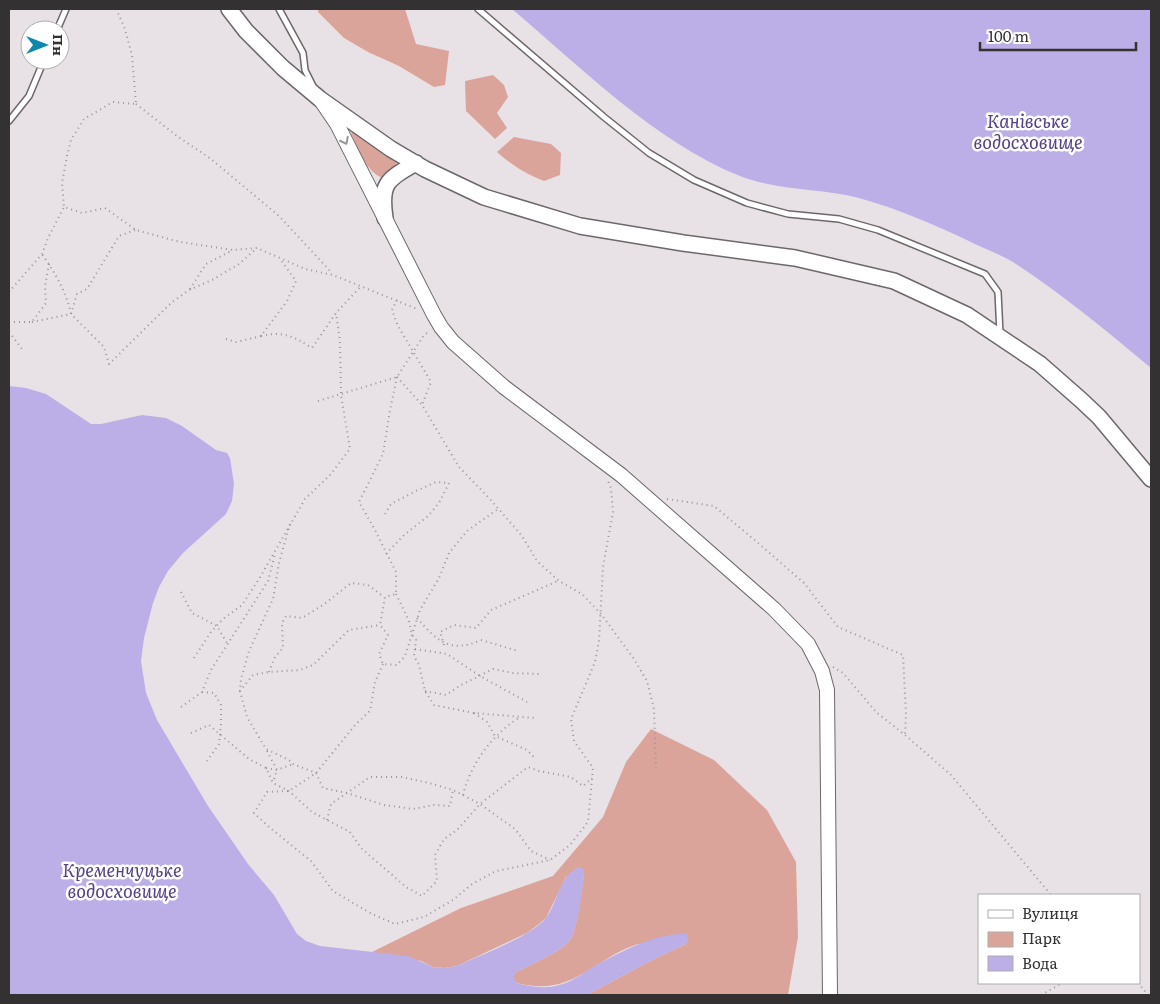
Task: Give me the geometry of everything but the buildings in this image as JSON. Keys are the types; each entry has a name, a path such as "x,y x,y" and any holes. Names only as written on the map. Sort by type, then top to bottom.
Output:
{"main road":[{"path":"229,9 252,37 283,68 320,99 392,149 484,197 580,226 683,243 795,258 894,281 967,315 1040,364 1100,417 1151,479"},
{"path":"320,99 337,124 441,328 453,342 504,387 645,496 774,608 808,644 822,671 827,690 830,995"},
{"path":"385,218 383,197 386,184 396,175 416,163"}],"lane":[{"path":"280,9 303,53 305,70 320,99"},
{"path":"478,9 649,153 694,180 747,204 788,214 839,219 878,230 985,274 998,292 1000,337"},
{"path":"9,121 29,96 40,70"}],"path":[{"path":"116,9 124,26 132,55 136,104"},
{"path":"9,292 42,254 64,207 62,183 71,140 84,119 113,102 136,104 177,136 211,159 279,216 333,275"},
{"path":"64,207 82,213 104,208 136,230 180,242 233,250 256,248 305,269 333,275 362,285 434,315"},
{"path":"71,314 77,294 87,289 119,236 136,230"},
{"path":"42,254 56,275 68,300 71,314 104,347 108,364 147,325 189,290 212,280 239,264 256,248"},
{"path":"189,290 206,264 233,250"},
{"path":"261,336 287,301 296,281 279,258"},
{"path":"32,322 46,303 45,286 49,264"},
{"path":"226,338 236,342 275,333 294,336 312,348 336,313 362,285"},
{"path":"396,300 392,310 413,352 431,382 422,405"},
{"path":"194,658 223,619 242,605 305,499 330,475 350,449 341,395 340,341 336,313"},
{"path":"9,322 32,322 71,314"},
{"path":"441,328 424,335 397,377 383,454 359,502 376,530 396,572 396,594 412,635 416,640 414,656 419,665 425,691 434,705 474,713 535,718"},
{"path":"9,332 22,349"},
{"path":"318,402 397,377"},
{"path":"397,377 422,405 459,468 522,536 537,561 559,580 582,594 601,614 634,659 647,681 654,709 656,768"},
{"path":"384,598 380,625 388,635 379,654 383,664 376,682 370,712 356,724 316,773 289,791 267,792 254,812 311,862 333,890 370,913 395,924 424,917 454,900 472,884 496,871 550,860 570,846 588,822 594,776 593,768 574,741 571,719 595,662 599,641 603,567 613,512 611,488 607,479"},
{"path":"385,514 392,504 416,491 436,482 449,483 439,502 428,516 404,535 386,554"},
{"path":"645,496 714,506 804,584 838,627 903,655 906,714 905,735"},
{"path":"383,664 396,665 405,656 420,610 438,578 449,553 467,531 498,509"},
{"path":"278,770 247,717 240,691 241,678 249,651 273,599 279,563 292,520"},
{"path":"181,707 202,692 211,670 268,582 276,549"},
{"path":"444,645 440,632 454,625 476,628 491,610 559,580"},
{"path":"269,672 275,657 283,648 282,622 286,616 302,618 351,584 368,585 384,598"},
{"path":"181,592 192,613 217,626 228,645"},
{"path":"384,598 396,594"},
{"path":"417,618 432,636 444,645 467,646 481,640 518,651"},
{"path":"240,691 253,675 300,670 313,666 349,630 380,625"},
{"path":"415,649 447,654 480,676 528,702"},
{"path":"822,671 834,667 843,673 876,712 951,775 1050,894"},
{"path":"425,691 446,696 461,685 493,669 513,673 540,674"},
{"path":"202,692 214,693 221,705 219,744 207,761"},
{"path":"474,713 487,722 496,736 527,750 534,757"},
{"path":"463,796 467,779 496,736 521,716"},
{"path":"190,733 209,725 249,759 266,768 278,770 293,764"},
{"path":"266,749 289,760 293,764 316,773 323,788 347,793 384,805 413,809 434,805 450,806 453,790"},
{"path":"266,768 273,783 289,791 312,812 350,832 361,848 406,887 422,896 437,881 435,855 444,840 457,830 480,804 528,767 571,777 583,786 594,776"},
{"path":"273,783 278,770"},
{"path":"327,820 330,804 370,776 402,776 453,790 480,804 516,829 531,851 550,860"},
{"path":"1042,995 1060,984"},
{"path":"1139,984 1148,995"}],"green space":[{"path":"318,9 405,9 416,44 449,51 445,85 434,87 399,66 368,52 344,38 318,12"},
{"path":"493,75 504,85 508,97 497,113 507,128 495,139 466,111 465,81"},
{"path":"356,128 396,157 397,164 388,179 374,173 369,168 351,133"},
{"path":"514,137 551,144 561,153 560,175 544,181 519,169 497,152"},
{"path":"651,729 714,760 767,810 796,862 798,937 788,995 587,995 686,944 652,943 635,945 566,982 536,986 517,983 514,980 516,972 553,953 570,940 577,918 584,875 566,877 546,918 527,933 457,966 433,967 421,961 370,953 461,908 553,876 603,817 626,762"}],"water":[{"name":"Канівське водосховище","path":"512,9 1151,9 1151,368 1067,300 1013,262 999,255 918,218 874,202 829,192 784,187 754,181 709,161 678,144 620,102"},
{"name":"Кременчуцьке водосховище","path":"9,386 26,388 46,394 91,424 101,424 142,415 166,418 182,426 216,450 227,453 230,458 234,484 232,501 226,514 183,553 168,571 153,603 144,638 141,661 146,693 157,720 208,806 248,864 274,895 297,934 306,941 320,946 408,956 433,967 457,966 504,945 539,925 550,912 567,877 578,867 583,869 584,875 581,900 570,940 553,953 516,972 514,978 517,983 543,987 564,984 616,954 656,938 675,934 687,934 688,940 686,944 587,995 9,995"}]}
